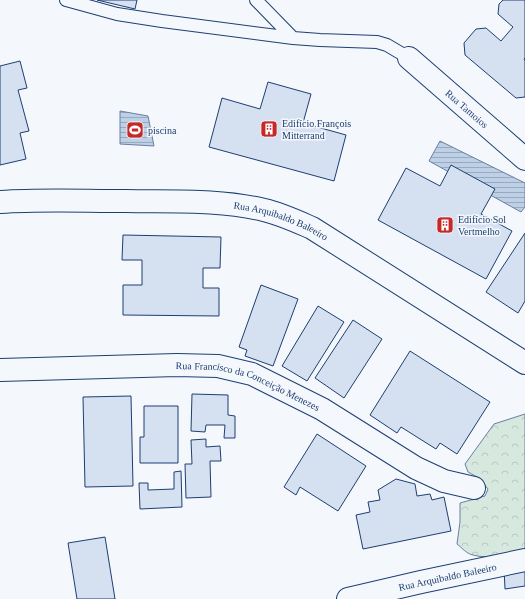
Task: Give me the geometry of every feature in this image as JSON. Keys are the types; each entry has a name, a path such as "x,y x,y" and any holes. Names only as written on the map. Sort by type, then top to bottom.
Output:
{"street":[{"name":"Rua Tamoios","path":"409,58 525,159"},
{"name":"Rua Arquibaldo Baleeiro","path":"0,202 58,200 198,202 231,204 263,209 289,217 312,228 525,363"},
{"name":"Rua Francisco da Conceição Menezes","path":"0,370 177,365 218,366 252,374 322,409 416,468 444,481 474,488"},
{"name":"Rua Arquibaldo Baleeiro","path":"348,599 525,560"}],"lane":[{"path":"66,0 124,15 162,21 293,38 377,42 386,45 409,58"},
{"path":"256,0 293,38"}],"green space":[{"path":"525,414 525,550 485,557 471,554 457,544 460,522 460,503 485,496 488,489 479,478 468,472 465,464 494,424"}],"water":[{"name":"piscina","path":"120,111 148,116 154,146 120,144"},
{"path":"440,141 525,183 525,207 521,212 429,161"}],"building":[{"path":"97,0 137,0 135,9"},
{"path":"503,0 525,0 525,97 516,98 465,55 464,43 476,29 486,28 501,41 513,27 498,14 499,4"},
{"path":"20,61 27,88 18,90 29,131 20,133 26,159 0,165 0,66"},
{"name":"Edifício François Mitterrand","path":"268,82 311,94 303,123 346,135 334,181 209,147 222,98 260,109"},
{"name":"Edifício Sol Vertmelho","path":"451,165 495,189 481,214 512,231 486,279 378,220 406,168 440,186"},
{"path":"525,233 525,301 518,313 486,292"},
{"path":"123,235 221,237 220,268 203,268 203,288 219,288 219,316 123,315 123,285 142,285 142,260 122,260"},
{"path":"261,285 298,299 273,366 245,356 247,350 239,347"},
{"path":"318,306 344,322 307,381 282,366"},
{"path":"353,320 382,339 344,398 315,378"},
{"path":"410,351 490,402 457,454 440,443 436,449 401,427 397,433 370,415"},
{"path":"192,394 228,395 228,415 235,416 235,438 224,438 225,425 206,425 205,432 191,431"},
{"path":"131,396 133,486 85,487 83,397"},
{"path":"144,406 178,406 178,463 140,463 140,437 144,437"},
{"path":"317,434 366,466 338,511 300,487 296,495 284,487"},
{"path":"206,439 206,447 220,446 221,461 210,461 211,497 186,498 185,464 192,464 191,440"},
{"path":"181,471 182,507 140,509 139,483 148,483 148,490 174,489 174,472"},
{"path":"396,479 415,484 417,496 430,494 432,500 444,497 451,531 363,549 356,515 370,512 368,502 380,500 378,490"},
{"path":"105,537 115,599 77,599 68,543"},
{"path":"525,564 525,586 505,589 504,568"}],"place":[{"name":"Edifício François Mitterrand","path":"269,129"},
{"name":"piscina","path":"135,130"},
{"name":"Edifício Sol Vertmelho","path":"445,225"}]}
